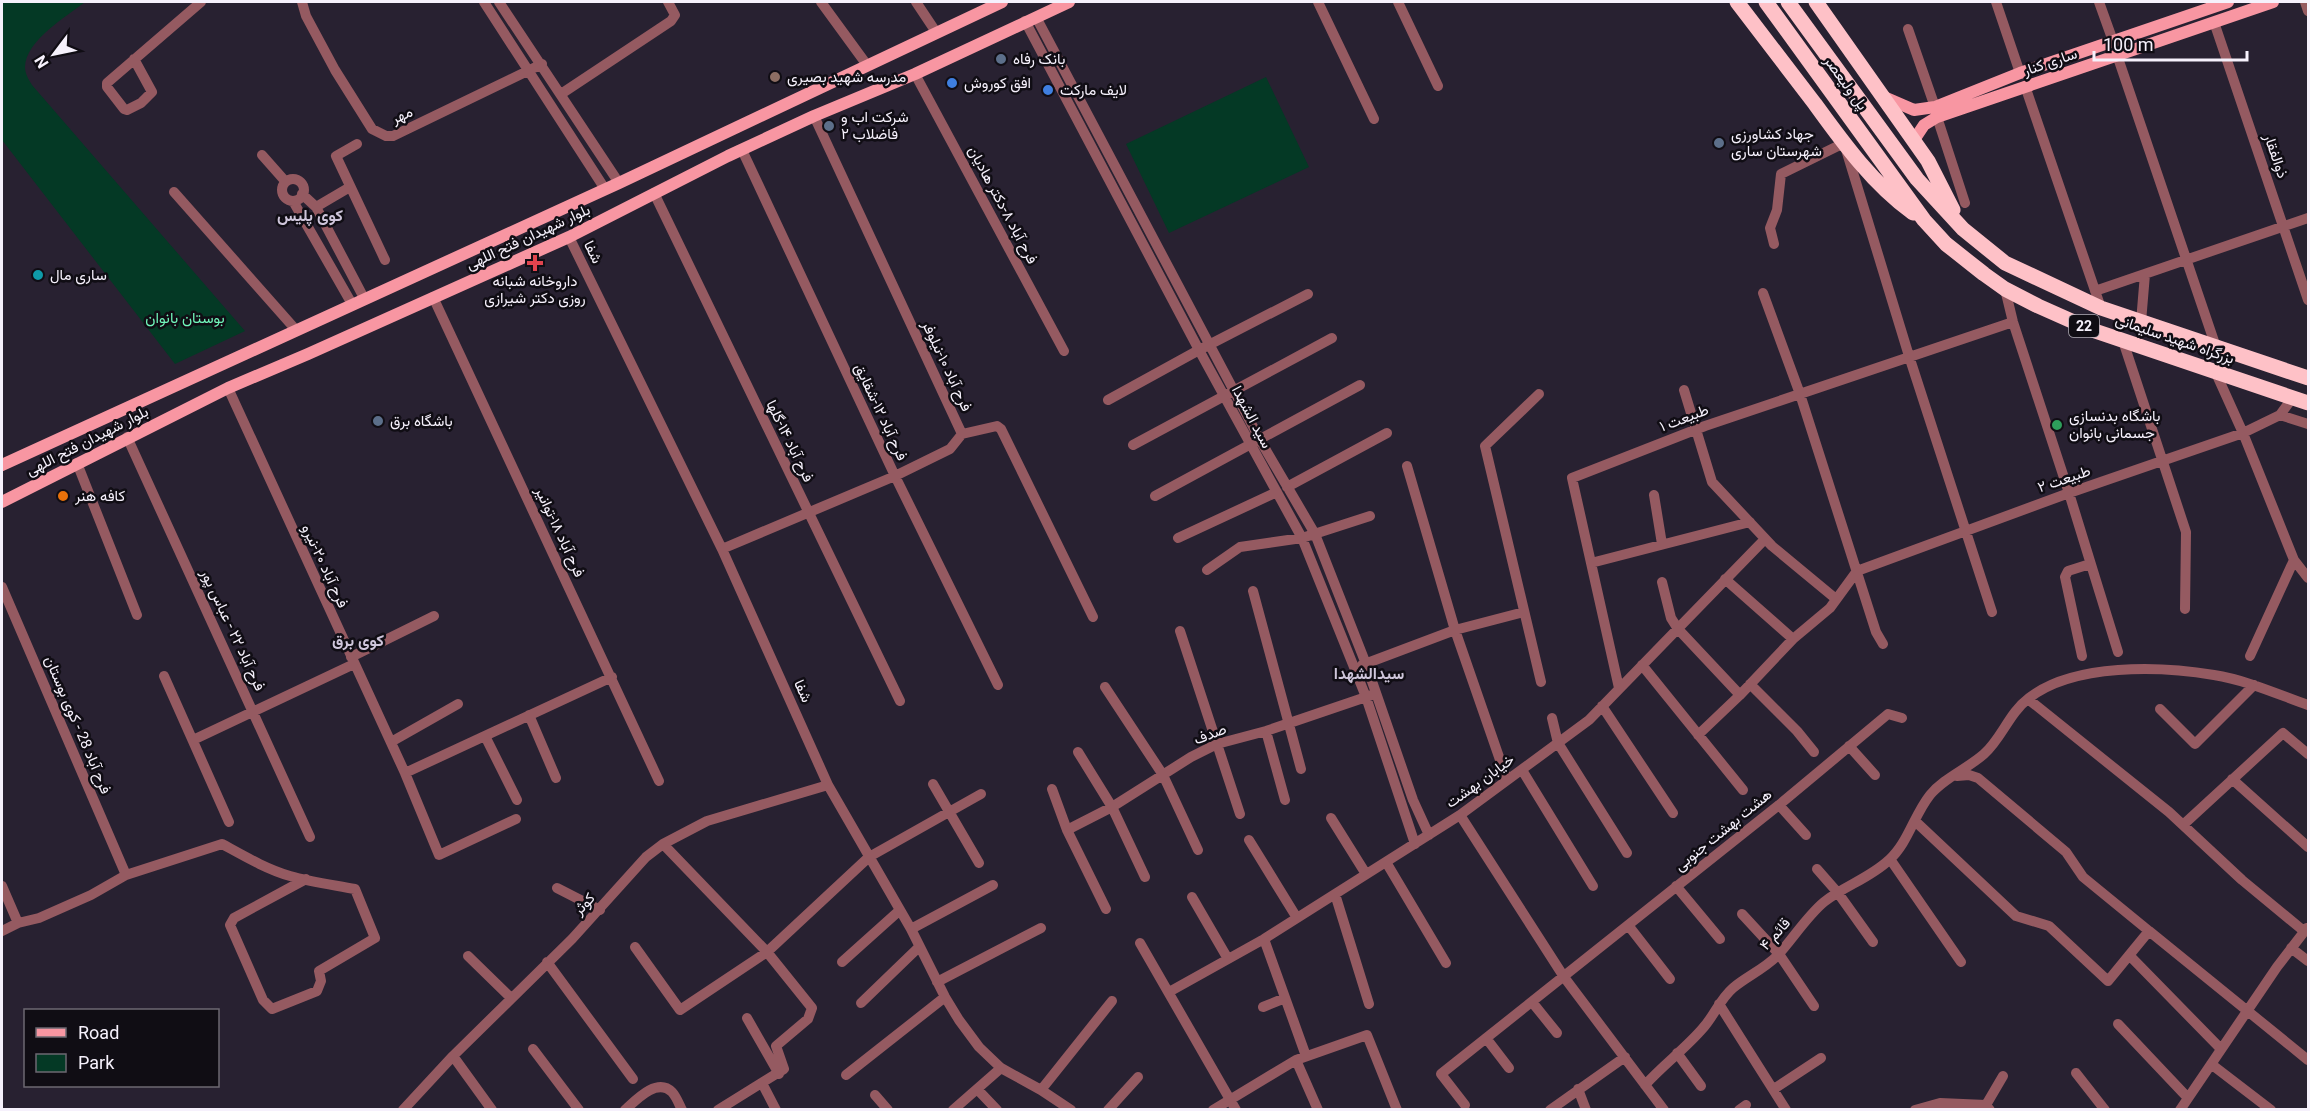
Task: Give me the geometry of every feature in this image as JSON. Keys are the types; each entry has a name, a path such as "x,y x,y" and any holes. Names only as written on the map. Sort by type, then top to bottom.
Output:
{"highway":[{"path":"1737,2 1874,180 1897,201 1924,220"},
{"name":"پل ولیعصر","path":"1766,2 1899,186"},
{"name":"پل ولیعصر","path":"1788,2 1917,179"},
{"path":"1816,2 1928,161 1963,229"},
{"name":"بزرگراه شهید سلیمانی","path":"1917,179 1963,229 2005,263 2101,308 2308,378"},
{"name":"بزرگراه شهید سلیمانی","path":"1899,186 1924,220 1946,244 2005,289 2092,330 2308,403"}],"main road":[{"name":"بلوار شهیدان فتح اللهی","path":"2,465 619,183 1002,2"},
{"name":"بلوار شهیدان فتح اللهی","path":"2,502 228,388 569,237 654,193 814,116 915,74 1069,2"},
{"name":"ساری کنار","path":"1914,140 1936,112 2020,73 2209,5 2228,2"},
{"name":"ساری کنار","path":"1884,97 1914,110 1936,112 2025,86 2274,2"},
{"path":"2209,5 2214,22"},
{"path":"2113,41 2117,55"},
{"path":"2020,73 2025,86"},
{"path":"2,497 28,484 41,482"}],"street":[{"path":"134,59 152,92 141,103 127,110 107,85 134,59 201,2"},
{"name":"مهر","path":"302,2 306,16 356,105 372,129 386,136 393,136 542,64"},
{"path":"484,2 605,189"},
{"path":"499,2 619,183"},
{"path":"561,94 671,21 675,15 668,2"},
{"path":"821,2 867,65"},
{"path":"916,2 936,32"},
{"path":"1318,2 1374,119"},
{"path":"1398,2 1438,86"},
{"path":"1996,2 2020,73"},
{"path":"2099,2 2113,41"},
{"path":"2305,2 2308,11"},
{"name":"سید الشهدا","path":"1031,19 1048,38 1210,344 1250,446 1315,534 1377,693 1413,800 1429,835"},
{"name":"سید الشهدا","path":"1031,19 1037,44 1199,350 1260,440 1366,697 1415,844"},
{"name":"ذوالفقار","path":"2214,22 2308,300"},
{"path":"1908,28 1965,203"},
{"path":"1037,44 1048,38"},
{"path":"2117,55 2216,347"},
{"name":"فرح آباد ۸-دکتر هادیان","path":"915,74 1064,351"},
{"path":"2025,86 2101,308"},
{"name":"فرح آباد ۱۰-نیلوفر","path":"814,116 962,434 997,426 1001,429 1093,617"},
{"path":"1774,244 1770,228 1777,210 1781,174 1844,143 1909,356 1992,612"},
{"path":"357,144 336,156 385,260"},
{"name":"فرح آباد ۱۲-شقایق","path":"742,150 895,476 998,685"},
{"path":"262,155 285,181"},
{"path":"294,179 303,184 303,194 298,201 289,201 284,197 282,191 285,181 294,179"},
{"path":"316,207 350,187"},
{"path":"174,192 296,330"},
{"name":"فرح آباد ۱۴-گلها","path":"654,193 900,701"},
{"path":"303,194 316,207 364,298"},
{"path":"293,201 351,304"},
{"path":"2095,291 2308,218"},
{"name":"شفا","path":"569,237 722,549 828,785 911,928 945,997 979,1047 1000,1068 1041,1090 1071,1110"},
{"path":"2141,322 2145,274"},
{"path":"1168,293 1180,286"},
{"path":"2005,289 2013,322 2118,652"},
{"path":"1763,293 1800,394 1876,632 1883,644"},
{"path":"1108,400 1308,294"},
{"name":"فرح آباد ۱۸-توانیر","path":"433,297 612,677 658,781"},
{"name":"طبیعت ۱","path":"1620,688 1572,478 1696,429 2013,322"},
{"path":"1133,445 1332,338"},
{"path":"2123,341 2186,532 2185,609"},
{"path":"2215,371 2243,433 2294,560 2308,578"},
{"path":"1155,496 1360,385"},
{"name":"فرح آباد ۲۰-نیرو","path":"228,388 391,742 439,855 516,819"},
{"path":"1684,390 1712,482 1765,539 1836,599"},
{"path":"1539,394 1485,446 1541,682"},
{"path":"2293,398 2280,415 2308,424"},
{"name":"طبیعت ۲","path":"1857,571 2069,493 2243,433 2280,415"},
{"path":"1178,538 1282,489 1387,433"},
{"path":"722,549 895,476 950,449 962,434"},
{"name":"فرح آباد ۲۲ - عباس پور","path":"127,437 254,710 310,837"},
{"path":"77,463 137,615"},
{"path":"1407,466 1455,630 1507,780"},
{"path":"1653,495 1662,544"},
{"path":"1207,570 1240,547 1302,538 1370,516"},
{"path":"1591,563 1750,522"},
{"name":"خیابان بهشت","path":"1169,992 1264,939 1460,815 1589,720 1765,539"},
{"path":"2250,656 2294,560"},
{"path":"2082,656 2064,584 2068,571 2090,564"},
{"path":"1698,735 1793,639 1830,608 1857,571"},
{"path":"1725,579 1793,639"},
{"path":"1662,582 1671,618 1678,629 1740,695"},
{"name":"فرح آباد 28 - کوی بوستان","path":"2,587 126,875"},
{"path":"1253,591 1300,769"},
{"path":"1354,668 1455,630 1524,612"},
{"path":"193,740 352,661 434,616"},
{"path":"1180,630 1240,814"},
{"path":"1642,665 1743,790"},
{"name":"قائم ۴","path":"1645,1085 1702,1030 1733,988 1779,954 1817,909 1890,859 1901,846 1930,795 1985,753 1997,740 2011,717 2028,699 2049,685 2080,676 2124,670 2173,671 2215,675 2254,685 2308,705"},
{"path":"164,676 229,822"},
{"path":"405,773 612,677"},
{"path":"1750,684 1797,731 1814,752"},
{"path":"2160,709 2195,744 2254,685"},
{"path":"1105,687 1163,775 1198,850"},
{"name":"صدف","path":"1067,830 1112,807 1217,744 1266,731 1377,693"},
{"path":"2028,699 2183,825 2242,880 2307,929 2291,948 2180,1110"},
{"path":"391,742 458,704"},
{"path":"1602,706 1673,813"},
{"name":"هشت بهشت جنوبی","path":"1465,1105 1441,1074 1779,805 1888,714 1902,718"},
{"path":"529,715 556,778"},
{"path":"1552,718 1558,743 1627,853"},
{"path":"1266,731 1285,800"},
{"path":"2183,825 2283,733 2308,754"},
{"path":"485,736 517,800"},
{"path":"1849,746 1875,775"},
{"path":"1078,752 1112,807 1145,877"},
{"path":"1522,770 1593,886"},
{"path":"1953,777 1969,775 1978,778 2066,852 2083,877 2308,1060"},
{"path":"2232,779 2308,847"},
{"path":"933,784 979,863"},
{"name":"کوثر","path":"403,1110 453,1056 600,910 646,857 663,843 707,820 828,785"},
{"path":"1052,789 1067,830 1106,909"},
{"path":"635,947 680,1010 767,952 869,857 981,794"},
{"path":"1779,805 1806,835"},
{"path":"1460,815 1564,977 1664,1110"},
{"path":"1331,819 1366,874"},
{"path":"1915,821 2016,916 2049,926 2108,981 2149,931"},
{"path":"1249,840 1297,918"},
{"path":"663,843 767,952 812,1008 808,1019 777,1047 784,1067 779,1074 718,1110"},
{"path":"2,931 72,904 126,875 222,844 258,863 290,876 306,879 355,889 375,938 319,971 321,981 317,991 272,1009 263,1000 230,925 234,918 306,879"},
{"path":"1890,859 1962,962"},
{"path":"1386,862 1446,963"},
{"path":"1817,869 1838,893 1873,942"},
{"path":"911,928 993,885"},
{"path":"2,886 18,923"},
{"path":"1676,886 1720,939"},
{"path":"557,888 600,910"},
{"path":"1335,894 1369,1004"},
{"path":"1192,897 1228,959"},
{"path":"842,962 900,910"},
{"path":"1742,914 1779,954 1814,1006"},
{"path":"1628,925 1670,979"},
{"path":"937,982 1041,928"},
{"path":"1264,939 1285,998 1318,1110"},
{"path":"1140,943 1236,1110"},
{"path":"861,1003 920,947"},
{"path":"2291,948 2308,961"},
{"path":"468,956 511,998"},
{"path":"2130,956 2221,1049"},
{"path":"547,962 633,1079"},
{"path":"846,1075 945,997"},
{"path":"1263,1007 1285,998"},
{"path":"1041,1090 1112,1001"},
{"path":"1532,1002 1557,1034"},
{"path":"1719,1004 1786,1110"},
{"path":"747,1018 779,1074"},
{"path":"2118,1024 2188,1098"},
{"path":"1213,1110 1301,1058 1367,1035 1396,1110"},
{"path":"1486,1038 1509,1068"},
{"path":"533,1049 579,1110"},
{"path":"1677,1053 1701,1086"},
{"path":"453,1056 492,1110"},
{"path":"1550,1110 1625,1057"},
{"path":"1774,1089 1821,1058"},
{"path":"2211,1064 2271,1110"},
{"path":"953,1110 1000,1068"},
{"path":"2076,1073 2105,1110"},
{"path":"1915,1110 1940,1104 1988,1107 2003,1076"},
{"path":"1108,1110 1138,1077"},
{"path":"762,1083 776,1110"},
{"path":"625,1110 655,1088 665,1088 672,1093 682,1110"},
{"path":"977,1089 997,1110"},
{"path":"1578,1089 1586,1110"},
{"path":"874,1095 888,1110"}],"green space":[{"name":"بوستان بانوان","path":"2,2 85,2 48,30 32,48 25,67 27,77 245,331 175,364 2,140"},
{"path":"1266,77 1309,167 1169,233 1126,144"}],"place":[{"name":"بانک رفاه","path":"1001,59"},
{"name":"مدرسه شهید بصیری","path":"775,77"},
{"name":"افق کوروش","path":"952,83"},
{"name":"لایف مارکت","path":"1048,90"},
{"name":"شرکت اب و فاضلاب ۲","path":"829,126"},
{"name":"جهاد کشاورزی شهرستان ساری","path":"1719,143"},
{"name":"داروخانه شبانه روزی دکتر شیرازی","path":"535,263"},
{"name":"ساری مال","path":"38,275"},
{"name":"باشگاه برق","path":"378,421"},
{"name":"باشگاه بدنسازی جسمانی بانوان","path":"2057,425"},
{"name":"کافه هنر","path":"63,496"}],"district":[{"name":"کوی پلیس","path":"310,215"},
{"name":"کوی برق","path":"358,640"},
{"name":"سیدالشهدا","path":"1369,673"}]}
